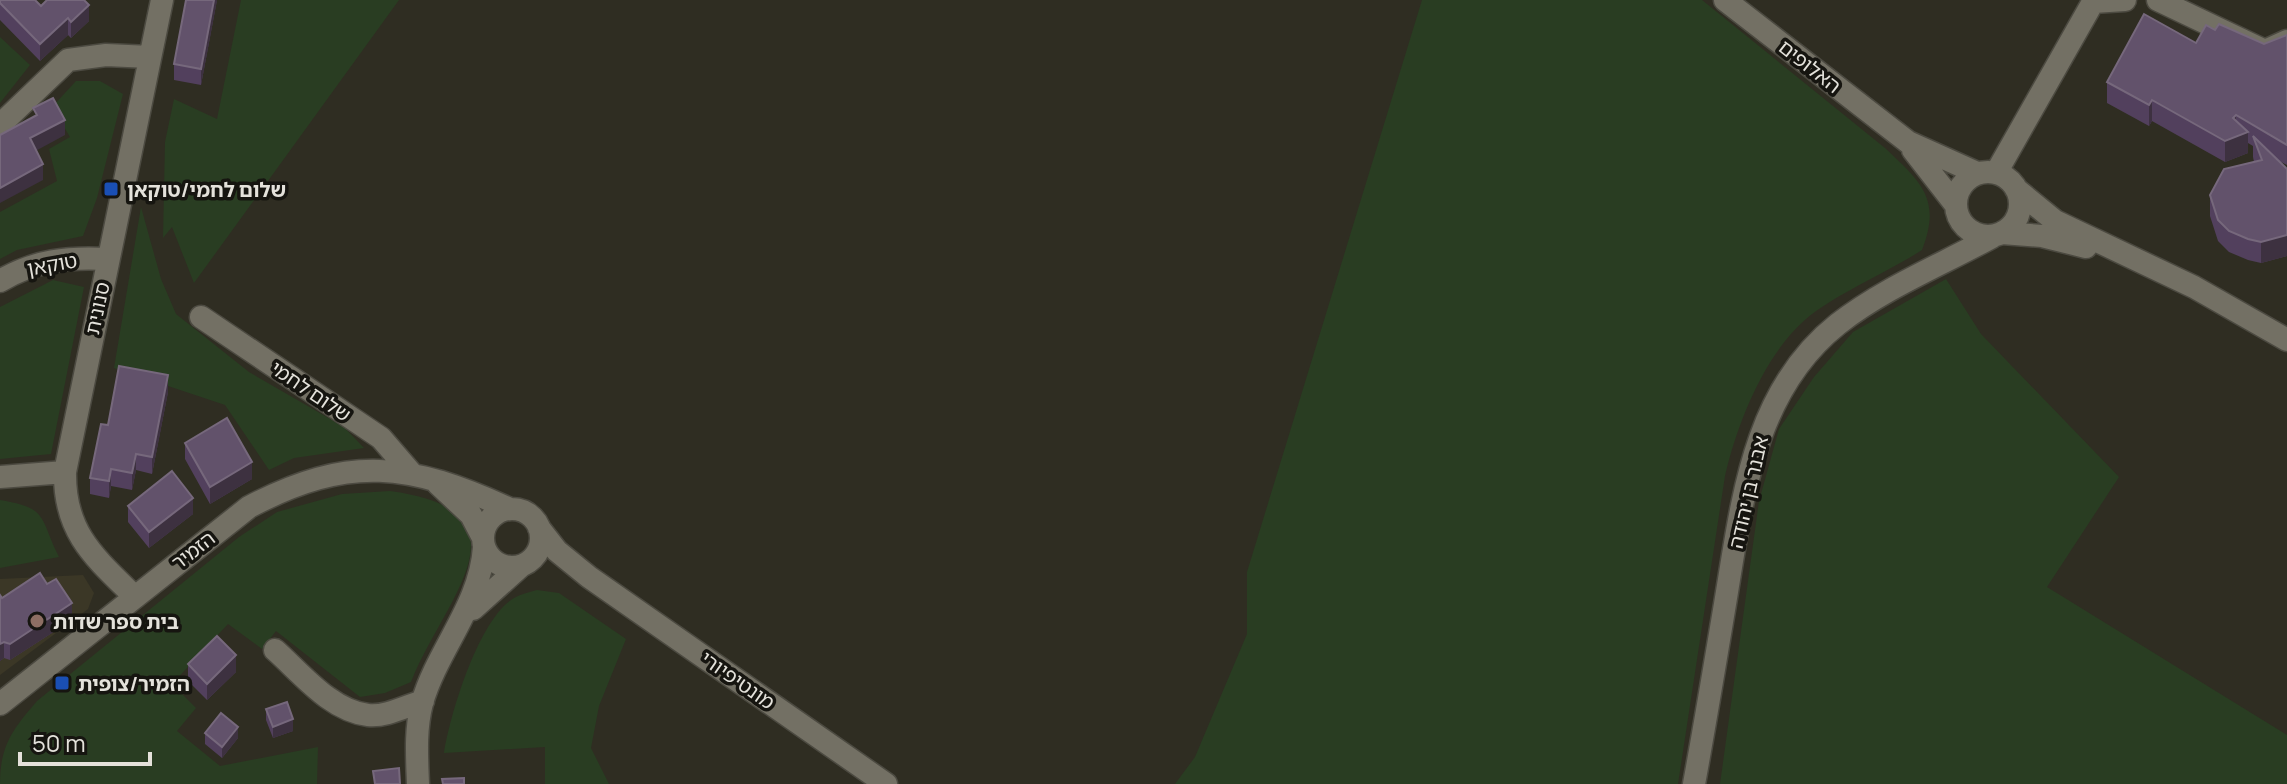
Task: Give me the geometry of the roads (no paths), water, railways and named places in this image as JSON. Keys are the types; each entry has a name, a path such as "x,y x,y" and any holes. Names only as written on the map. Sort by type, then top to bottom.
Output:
{"street":[{"name":"סנונית","path":"134,596 102,565 77,532 65,501 65,472 162,0"},
{"name":"האלופים","path":"1725,0 1896,132 1935,156 1987,173"},
{"path":"2125,0 2093,2 1987,173 1962,185 1956,209 1970,232 2042,236 2141,262"},
{"path":"2158,0 2265,51 2287,41"},
{"path":"0,125 68,60 106,55 150,57"},
{"name":"האלופים","path":"1896,132 1926,164 1956,209"},
{"path":"1987,173 2016,189 2055,221 2141,262 2287,340"},
{"path":"1997,235 2011,227 2020,209 2016,189"},
{"name":"אבנר בן יהודה","path":"1925,273 1946,245 1956,209"},
{"name":"אבנר בן יהודה","path":"1694,784 1738,523 1756,443 1769,412 1796,368 1838,324 1997,235"},
{"name":"טוקאן","path":"0,281 32,264 77,258 107,259"},
{"name":"שלום לחמי","path":"201,317 381,438 415,474"},
{"path":"2261,324 2287,330"},
{"name":"הזמיר","path":"0,704 249,507 282,490 357,470 415,474 465,488 510,509"},
{"path":"0,477 65,472"},
{"name":"הזמיר","path":"415,474 453,496 471,515 483,542"},
{"path":"418,784 417,727 423,701 453,635 479,585 488,521 510,509 528,514 539,528 540,546 476,606 453,635"},
{"name":"מונטיפיורי","path":"539,528 557,551 589,577 886,784"},
{"path":"483,542 495,562 512,567 525,563"},
{"name":"מונטיפיורי","path":"525,563 589,577"},
{"path":"275,650 342,707 367,715 384,714 423,701"}],"place":[{"name":"שלום לחמי/טוקאן","path":"111,189"},
{"name":"בית ספר שדות","path":"37,621"},
{"name":"הזמיר/צופית","path":"62,683"}]}
